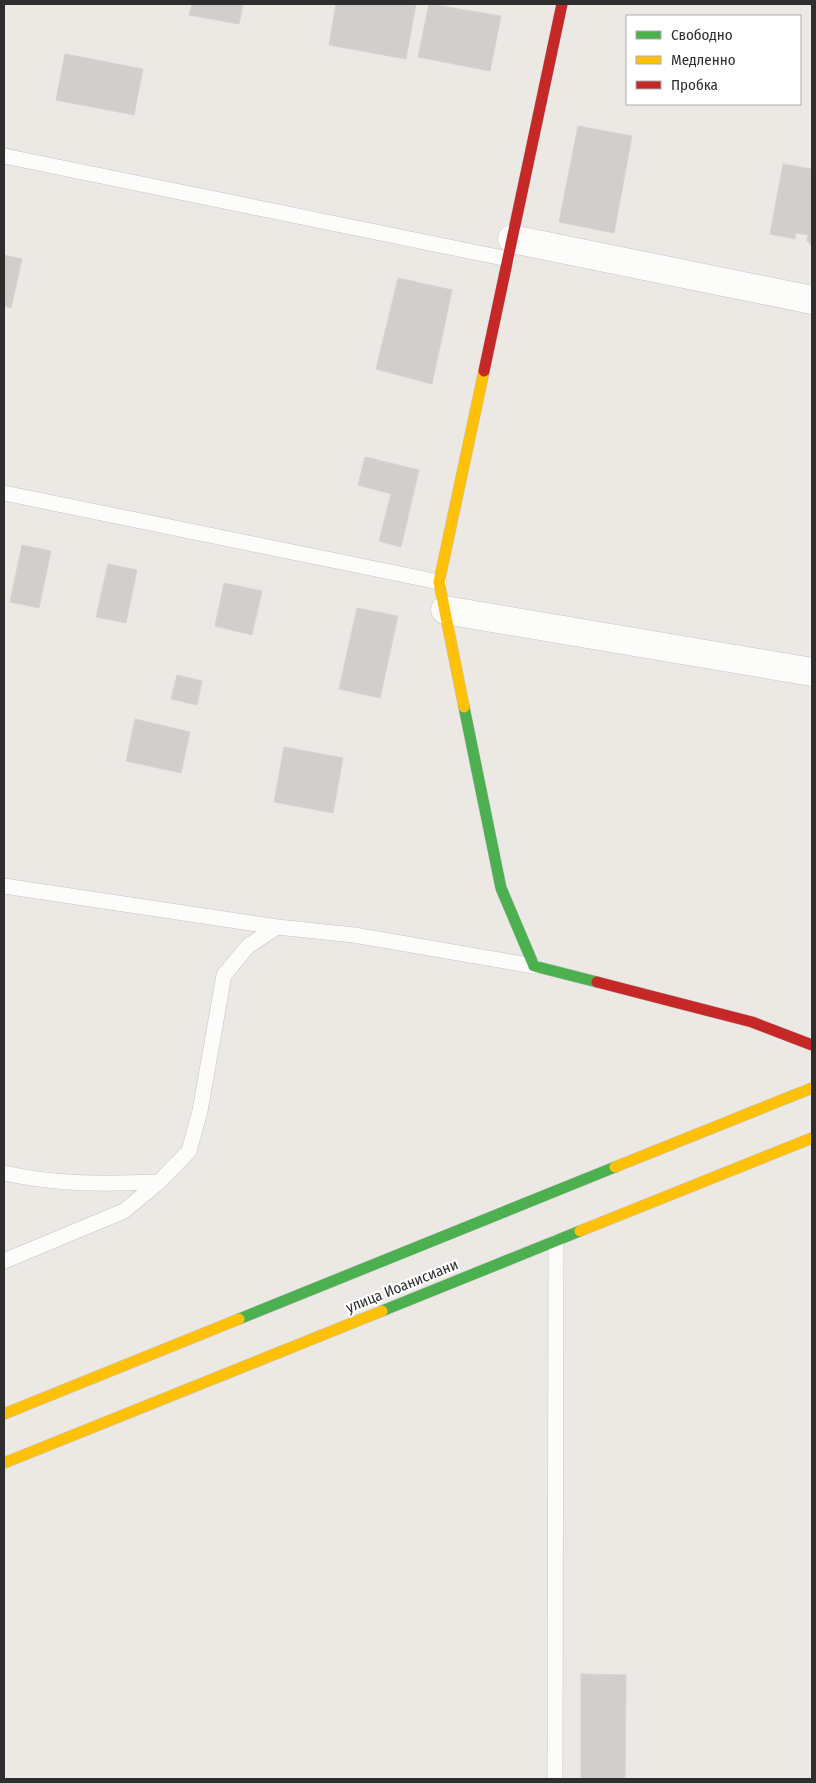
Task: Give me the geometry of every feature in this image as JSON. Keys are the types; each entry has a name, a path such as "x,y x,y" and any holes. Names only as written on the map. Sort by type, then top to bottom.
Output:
{"main road":[{"path":"562,4 439,582 501,888 534,966 752,1022 812,1045"},
{"path":"4,1414 812,1088"},
{"name":"улица Иоанисиани","path":"4,1463 812,1138"}],"street":[{"path":"510,249 812,300"},
{"path":"445,610 812,672"}],"lane":[{"path":"4,156 510,249"},
{"path":"4,494 439,582"},
{"path":"4,886 277,927 354,934 534,966"},
{"path":"4,1261 124,1211 160,1182 189,1150 200,1111 224,975 248,946 277,927"},
{"path":"4,1173 29,1179 83,1184 160,1182"},
{"path":"555,1779 556,1242"}],"building":[{"path":"192,4 243,4 239,24 189,15"},
{"path":"336,4 416,4 406,59 329,45"},
{"path":"429,4 501,16 490,71 418,57"},
{"path":"65,54 143,69 134,115 56,100"},
{"path":"578,126 632,136 614,233 559,222"},
{"path":"783,164 812,169 812,246 807,241 808,235 796,233 795,239 770,234"},
{"path":"4,255 22,259 11,308 4,306"},
{"path":"398,278 452,290 432,384 376,369"},
{"path":"365,457 419,470 401,547 379,541 391,494 358,485"},
{"path":"22,545 51,551 39,608 10,602"},
{"path":"108,564 137,570 126,623 96,617"},
{"path":"224,583 262,591 252,635 215,626"},
{"path":"357,608 398,616 380,698 339,689"},
{"path":"177,675 202,681 197,705 171,699"},
{"path":"135,719 190,732 181,773 126,761"},
{"path":"284,747 343,758 333,813 274,802"},
{"path":"581,1674 626,1675 625,1779 581,1779"}],"traffic: fast":[{"path":"464,707 501,888 534,966 597,982"},
{"path":"239,1319 615,1167"},
{"path":"382,1311 580,1231"}],"traffic: slow":[{"path":"464,707 439,582 484,371"},
{"path":"615,1167 812,1088"},
{"path":"580,1231 812,1138"},
{"path":"4,1463 382,1311"},
{"path":"4,1414 239,1319"}],"traffic: jam":[{"path":"484,371 562,4"},
{"path":"597,982 752,1022 812,1045"}]}
